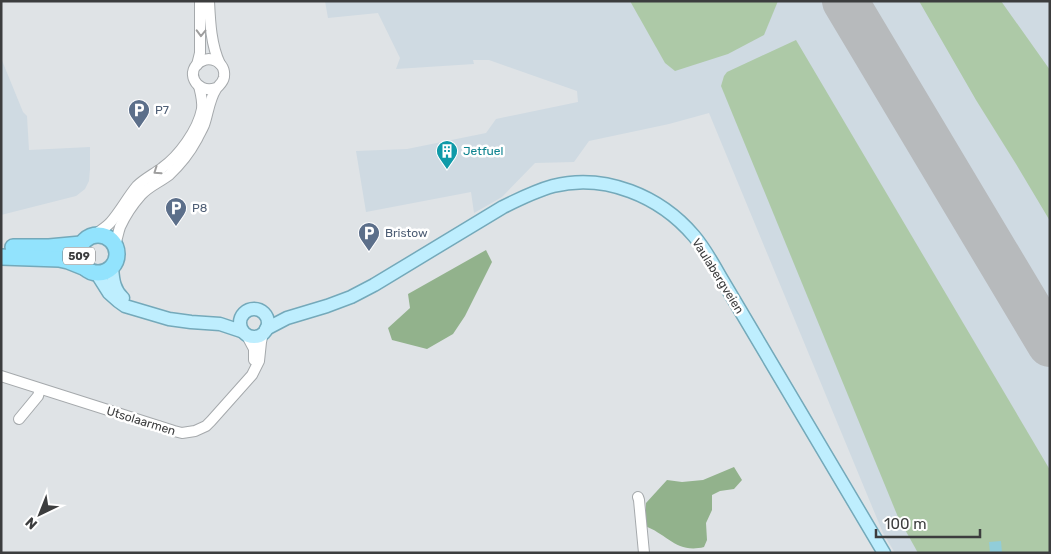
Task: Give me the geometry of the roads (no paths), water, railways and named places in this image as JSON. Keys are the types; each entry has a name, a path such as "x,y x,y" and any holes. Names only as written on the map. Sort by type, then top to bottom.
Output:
{"highway":[{"name":"509","path":"1,258 68,260 89,272 105,273 112,268 118,253 110,239 103,235 94,235 87,238 81,244 78,252 79,260 83,267"},
{"name":"509","path":"1,247 49,247 81,244"}],"main road":[{"name":"Vaulabergveien","path":"265,331 287,318 327,306 361,292 517,200 540,190 564,184 590,183 631,191 655,202 694,237 721,278 884,553"},
{"path":"112,268 114,286 119,294 134,308"},
{"path":"97,274 109,293 125,306 169,319 220,324 257,337 265,331 268,319 262,311"},
{"path":"220,324 251,308 287,318"},
{"path":"242,314 239,320 244,333"}],"street":[{"path":"200,1 200,53 193,77 194,81 204,90 210,90 216,88 224,80 224,70 216,54 211,30 209,1"},
{"path":"196,65 208,59 215,60 220,64"},
{"path":"94,235 108,225 138,186 163,168 182,148 196,125 202,109 202,97 199,86"},
{"path":"115,245 120,227 138,199 170,174 183,160 194,143 204,126 216,88"},
{"name":"Utsolaarmen","path":"1,376 174,432 188,433 206,426 249,379 259,361 265,331"},
{"path":"244,333 254,349 256,366"},
{"path":"19,419 38,396 40,388"},
{"path":"638,497 644,553"}],"water":[{"path":"1001,541 1002,553 990,553 989,542"}],"place":[{"name":"P7","path":"139,129"},
{"name":"Jetfuel","path":"447,170"},
{"name":"P8","path":"176,227"},
{"name":"Bristow","path":"369,252"}]}
